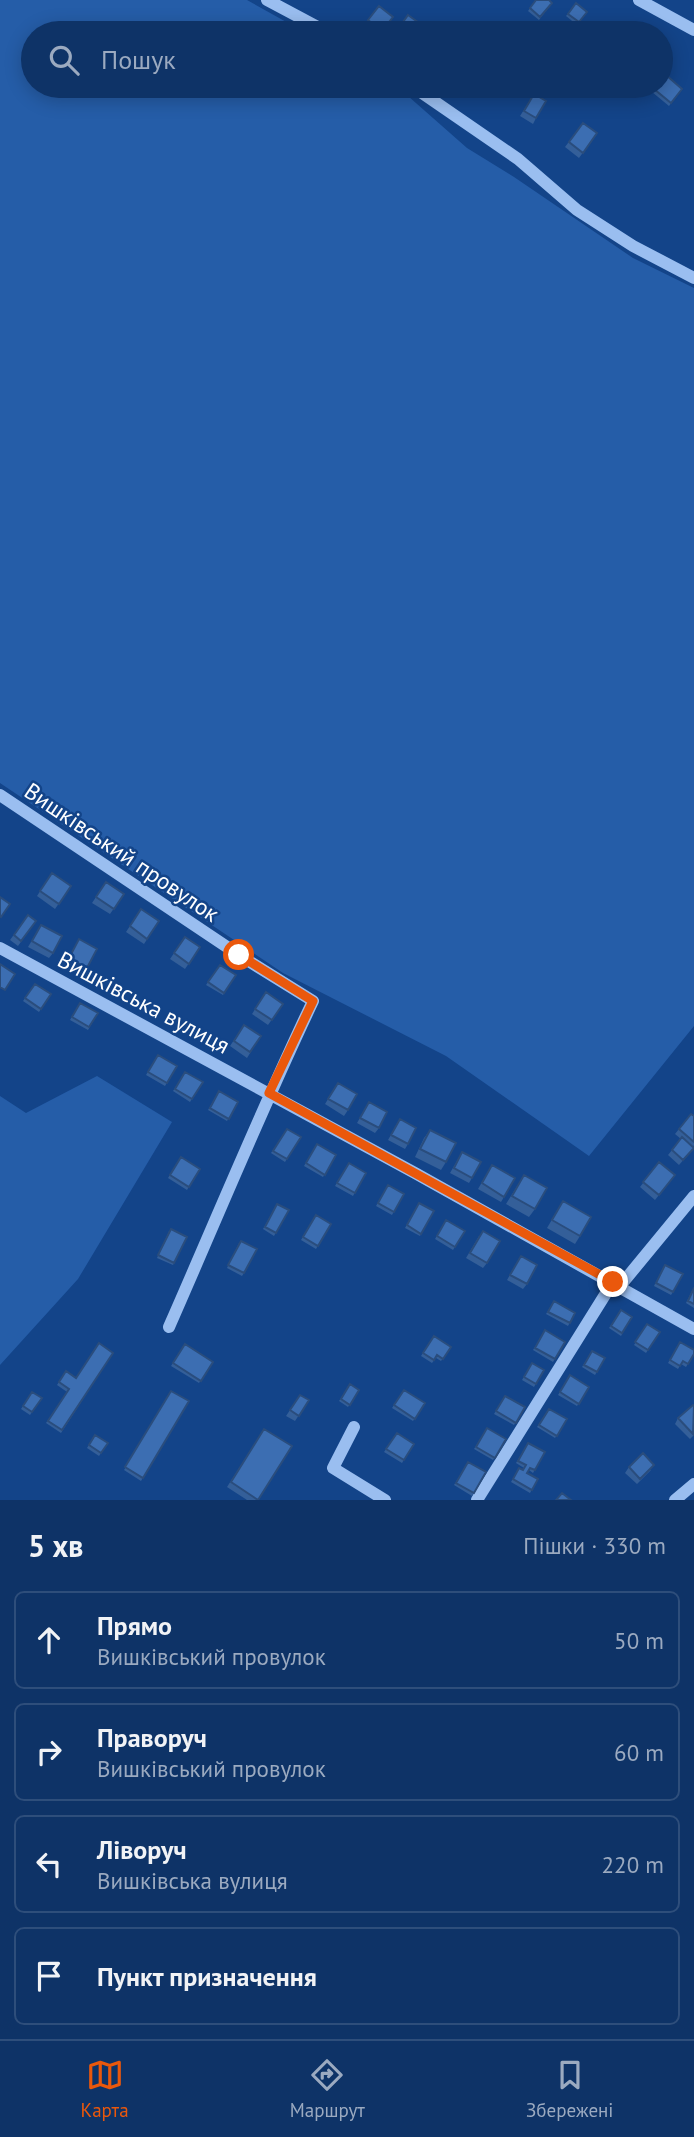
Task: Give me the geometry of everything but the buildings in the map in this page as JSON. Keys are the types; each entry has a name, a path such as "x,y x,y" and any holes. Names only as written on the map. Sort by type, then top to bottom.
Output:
{"street":[{"path":"267,0 306,21"},
{"path":"639,0 694,30"},
{"path":"429,98 518,159 577,210 633,246 694,278"},
{"name":"Вишківський провулок","path":"0,795 239,955 313,1001 269,1093"},
{"name":"Вишківська вулиця","path":"0,948 269,1093 694,1329"},
{"path":"169,1327 269,1093"},
{"path":"477,1500 616,1284 694,1196"},
{"path":"354,1427 333,1468 385,1500"},
{"path":"675,1500 694,1484"}],"shaded area":[{"path":"0,0 247,0 285,21 21,21 21,98 410,98 467,148 633,258 694,288 694,1026 589,1156 446,1056 283,973 0,783"},
{"path":"97,1076 172,1122 78,1279 0,1365 0,1096 26,1113"}],"route":[{"path":"239,955 313,1001 269,1093 613,1282"}]}
